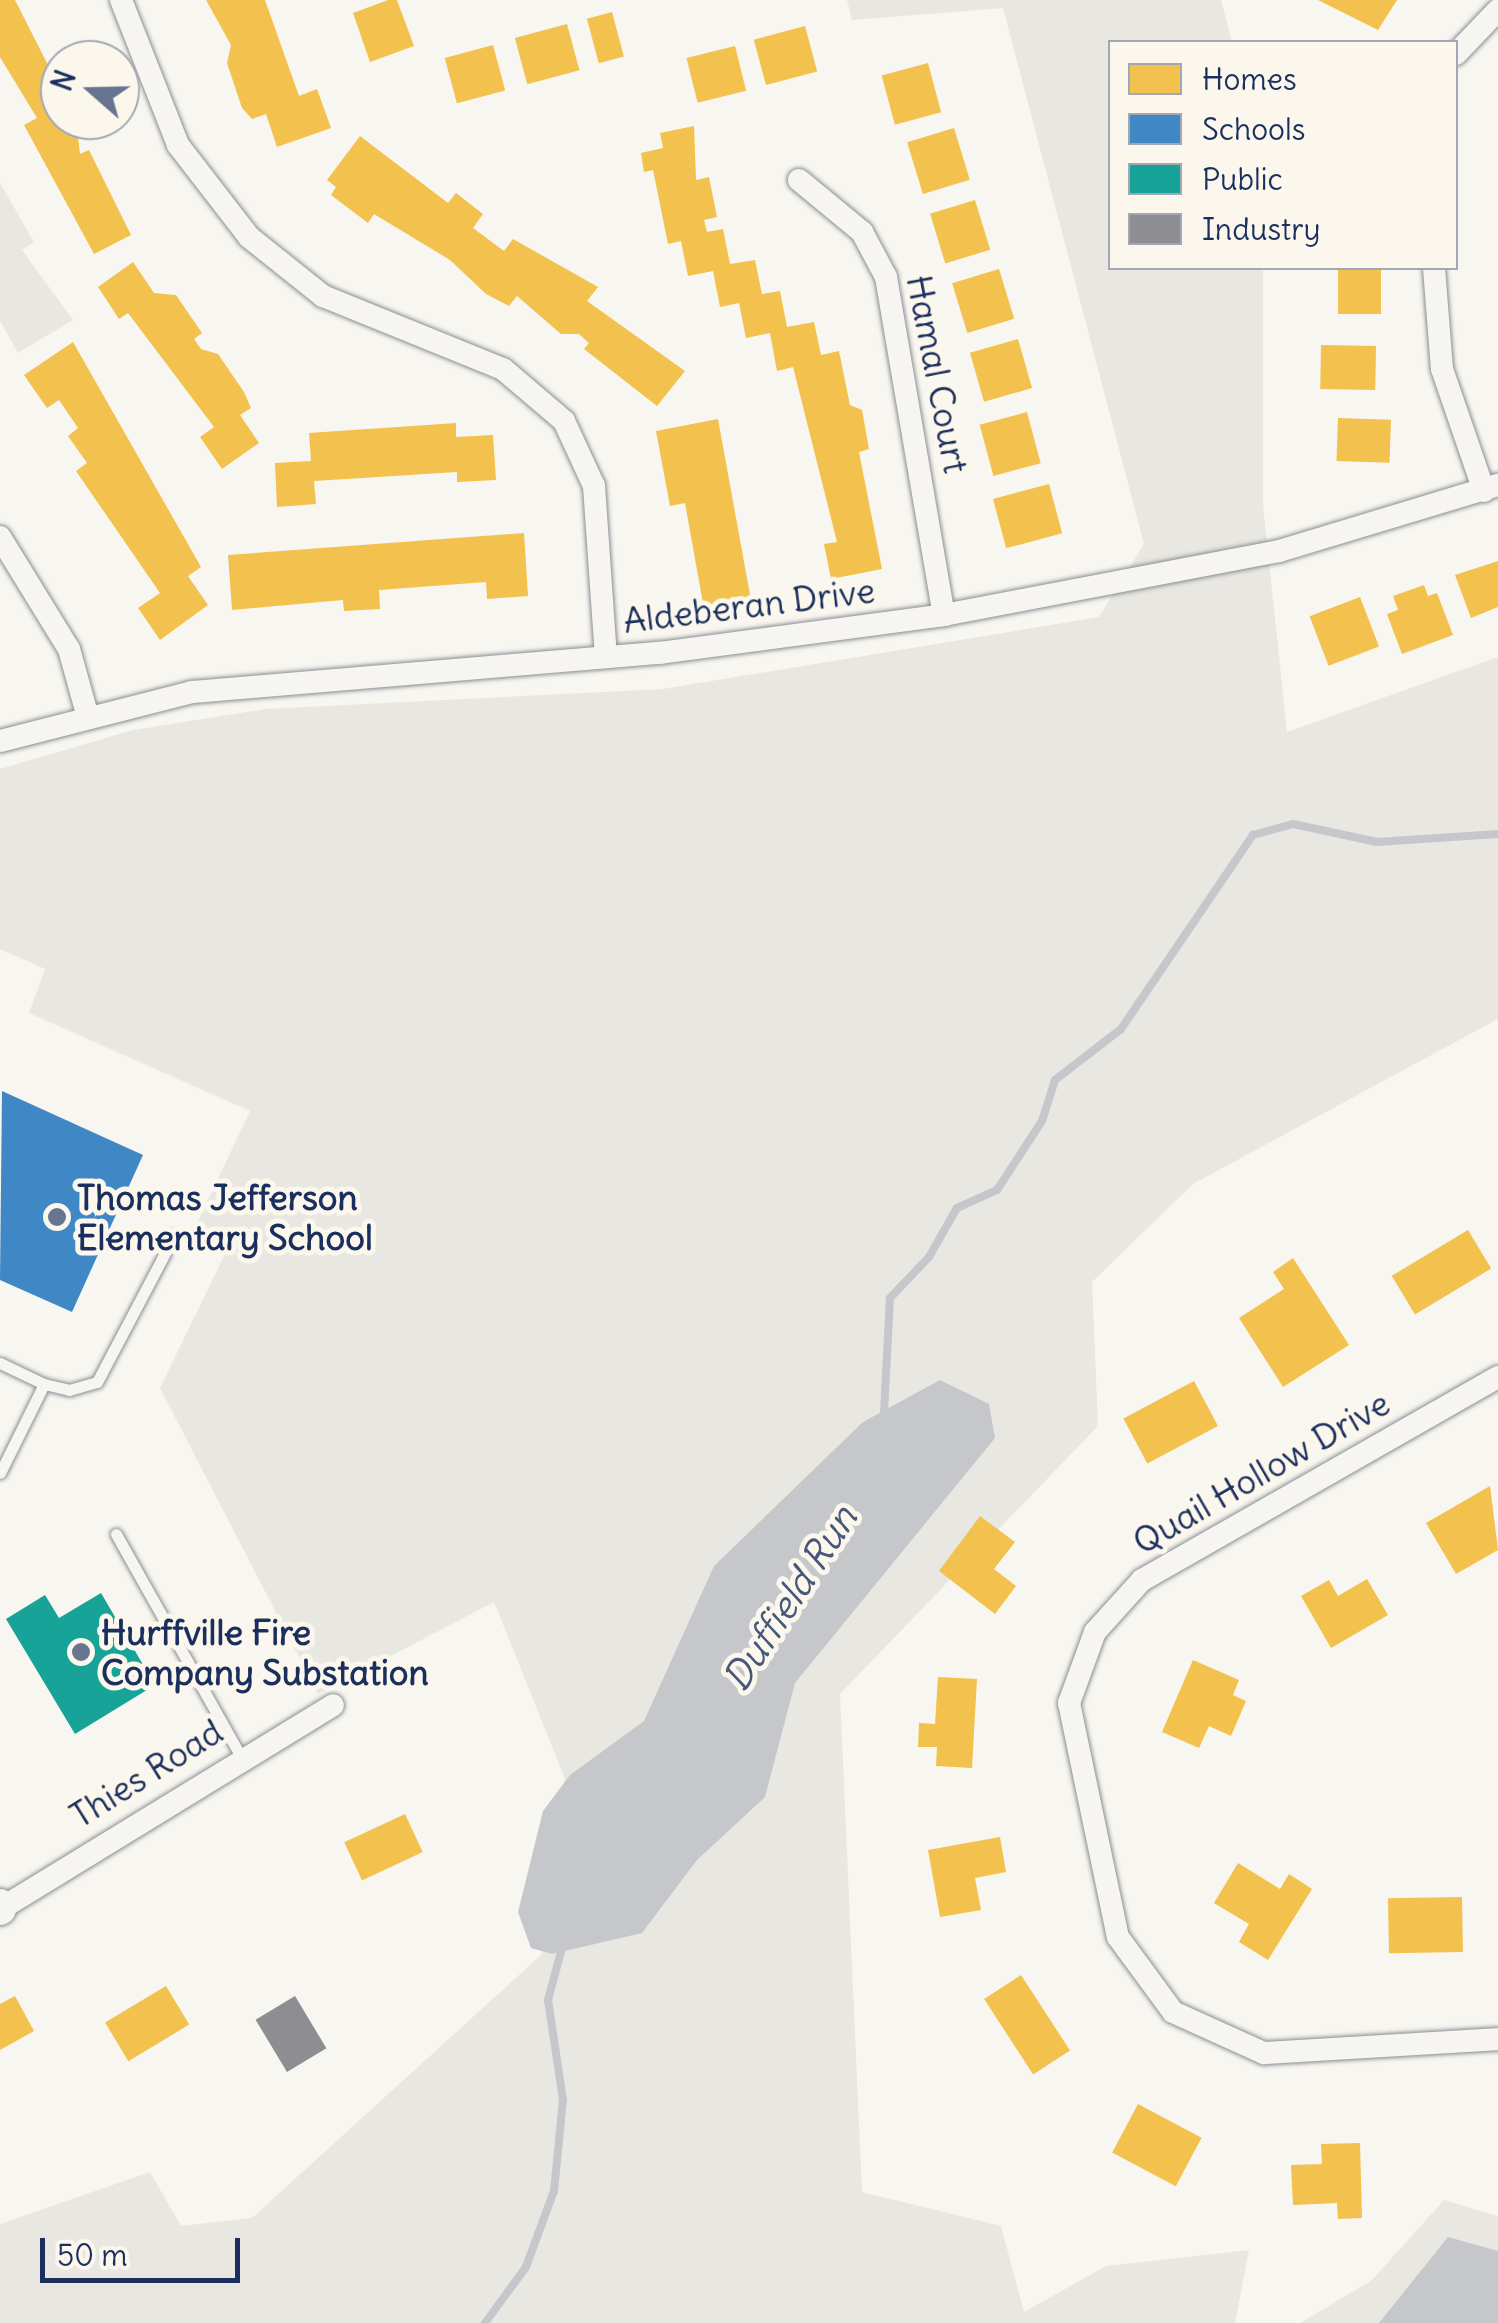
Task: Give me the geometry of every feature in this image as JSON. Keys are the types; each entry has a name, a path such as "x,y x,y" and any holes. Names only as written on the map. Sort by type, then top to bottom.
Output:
{"street":[{"path":"122,0 178,145 250,237 323,296 503,369 564,421 594,486 606,657"},
{"path":"1458,52 1498,10"},
{"name":"Hamal Court","path":"799,180 862,232 886,277 944,615"},
{"path":"1434,270 1442,369 1491,488"},
{"name":"Aldeberan Drive","path":"0,741 86,714 254,684 606,657 944,615 1278,551 1491,488"},
{"path":"0,537 69,649 86,714"},
{"name":"Quail Hollow Drive","path":"1498,1377 1142,1580 1095,1632 1069,1703 1118,1936 1172,2012 1264,2052 1498,2039"},
{"name":"Thies Road","path":"1,1907 333,1705"}],"lane":[{"path":"0,1363 44,1384 69,1390 97,1382 174,1236"},
{"path":"0,1473 3,1458 44,1384"},
{"path":"116,1534 243,1760"}],"shaded area":[{"path":"847,0 1221,0 1231,40 1108,40 1108,270 1263,270 1263,505 1287,732 1498,657 1498,1019 1193,1184 1092,1282 1098,1426 840,1694 862,2192 1001,2226 1024,2312 1106,2266 1249,2250 1235,2323 0,2323 0,2224 150,2172 181,2226 252,2218 542,1954 565,1779 494,1602 318,1694 160,1388 225,1254 195,1227 250,1111 29,1013 45,969 0,949 0,769 133,730 266,709 663,689 1099,617 1144,544 1003,8 852,20"},
{"path":"0,183 34,242 22,250 73,320 18,353 0,321"},
{"path":"1444,2200 1498,2216 1498,2323 1300,2323 1372,2280"}],"water":[{"path":"940,1380 989,1404 995,1438 795,1683 765,1797 697,1860 642,1933 552,1954 531,1948 518,1912 543,1811 570,1775 644,1721 714,1566 863,1422"},
{"path":"1448,2237 1498,2251 1498,2323 1379,2323"}],"building: Homes":[{"path":"0,0 15,0 40,49 40,140 78,140 80,154 89,150 131,235 94,254 24,125 37,118 0,57"},
{"path":"206,0 265,0 299,96 317,89 331,128 277,147 266,114 252,119 242,108 227,63 231,45"},
{"path":"397,0 414,46 370,62 353,13"},
{"path":"1318,0 1397,0 1378,30"},
{"path":"612,12 624,56 599,63 587,19"},
{"path":"567,24 579,70 527,84 515,38"},
{"path":"805,26 817,71 766,85 754,40"},
{"path":"493,45 505,90 457,103 445,58"},
{"path":"735,46 746,91 698,103 686,58"},
{"path":"928,63 941,112 895,125 882,75"},
{"path":"694,126 696,180 709,177 717,217 704,220 707,232 723,229 730,264 755,260 762,294 780,291 787,327 814,322 821,355 839,351 850,405 862,410 869,449 859,452 882,569 831,579 824,544 837,542 793,367 777,371 770,333 746,338 739,303 720,307 713,271 688,276 681,241 668,244 653,170 644,172 641,153 663,148 660,133"},
{"path":"954,128 970,180 923,194 907,142"},
{"path":"360,136 448,203 456,193 483,214 473,228 504,251 513,239 598,287 587,301 685,371 657,406 584,349 589,343 579,334 561,334 517,296 509,306 486,294 450,260 374,214 368,223 331,195 336,187 327,180"},
{"path":"975,200 990,250 945,263 930,214"},
{"path":"133,262 154,293 176,295 202,333 194,339 201,349 218,354 251,408 240,415 259,443 222,469 200,437 214,427 128,313 119,319 98,287"},
{"path":"999,269 1014,319 967,333 952,283"},
{"path":"1338,270 1381,270 1381,314 1338,314"},
{"path":"1018,339 1032,388 984,402 970,353"},
{"path":"73,342 201,567 188,576 208,605 160,640 138,608 160,593 76,471 87,463 68,436 78,428 59,400 47,408 24,375"},
{"path":"1321,345 1376,346 1375,390 1320,389"},
{"path":"1027,412 1041,463 993,476 980,425"},
{"path":"1338,418 1391,420 1389,463 1336,461"},
{"path":"718,419 751,600 704,609 685,503 670,506 656,431"},
{"path":"456,423 456,437 493,435 496,480 457,482 457,472 314,481 316,504 277,507 275,463 311,461 309,433"},
{"path":"1049,484 1062,533 1006,548 993,499"},
{"path":"524,533 528,596 487,599 486,582 379,590 380,609 344,611 343,600 232,610 228,555"},
{"path":"1498,561 1498,607 1471,618 1455,575"},
{"path":"1424,585 1428,596 1437,593 1453,635 1402,654 1387,614 1398,610 1393,596"},
{"path":"1360,597 1379,646 1329,666 1310,616"},
{"path":"1468,1230 1491,1269 1415,1314 1392,1276"},
{"path":"1293,1258 1349,1345 1283,1387 1239,1318 1284,1289 1273,1272"},
{"path":"1194,1381 1218,1426 1147,1464 1123,1419"},
{"path":"1490,1486 1498,1550 1456,1574 1426,1523"},
{"path":"980,1516 1015,1542 994,1569 1016,1586 995,1614 939,1571"},
{"path":"1367,1579 1388,1615 1331,1648 1301,1596 1329,1580 1338,1596"},
{"path":"1193,1660 1239,1680 1233,1695 1246,1701 1231,1736 1209,1726 1199,1748 1162,1732"},
{"path":"938,1677 977,1679 972,1768 936,1766 937,1747 918,1747 919,1723 935,1724"},
{"path":"405,1814 423,1852 362,1880 344,1842"},
{"path":"1000,1837 1006,1872 975,1878 981,1910 940,1917 928,1850"},
{"path":"1238,1863 1280,1889 1289,1874 1312,1889 1268,1960 1239,1942 1249,1924 1214,1903"},
{"path":"1462,1897 1463,1952 1389,1953 1388,1898"},
{"path":"1021,1975 1070,2050 1033,2074 984,1999"},
{"path":"166,1986 189,2025 128,2061 105,2023"},
{"path":"15,1996 34,2031 0,2050 0,2004"},
{"path":"1138,2104 1202,2138 1176,2186 1112,2153"},
{"path":"1360,2143 1362,2218 1338,2219 1337,2203 1293,2205 1291,2165 1322,2164 1321,2144"}],"building: Schools":[{"name":"Thomas Jefferson Elementary School","path":"2,1091 143,1155 72,1312 0,1280"}],"building: Public":[{"name":"Hurffville Fire Company Substation","path":"101,1593 155,1685 75,1734 6,1619 45,1595 59,1618"}],"building: Industry":[{"path":"295,1996 326,2048 287,2072 256,2020"}],"waterway":[{"name":"Duffield Run","path":"884,1412 890,1298 929,1257 957,1208 997,1190 1042,1121 1055,1080 1121,1029 1253,835 1293,824 1377,842 1498,834"},
{"name":"Duffield Run","path":"485,2323 526,2267 554,2191 563,2100 548,2000 563,1944"}],"place":[{"name":"Thomas Jefferson Elementary School","path":"57,1217"},
{"name":"Hurffville Fire Company Substation","path":"81,1652"}]}
